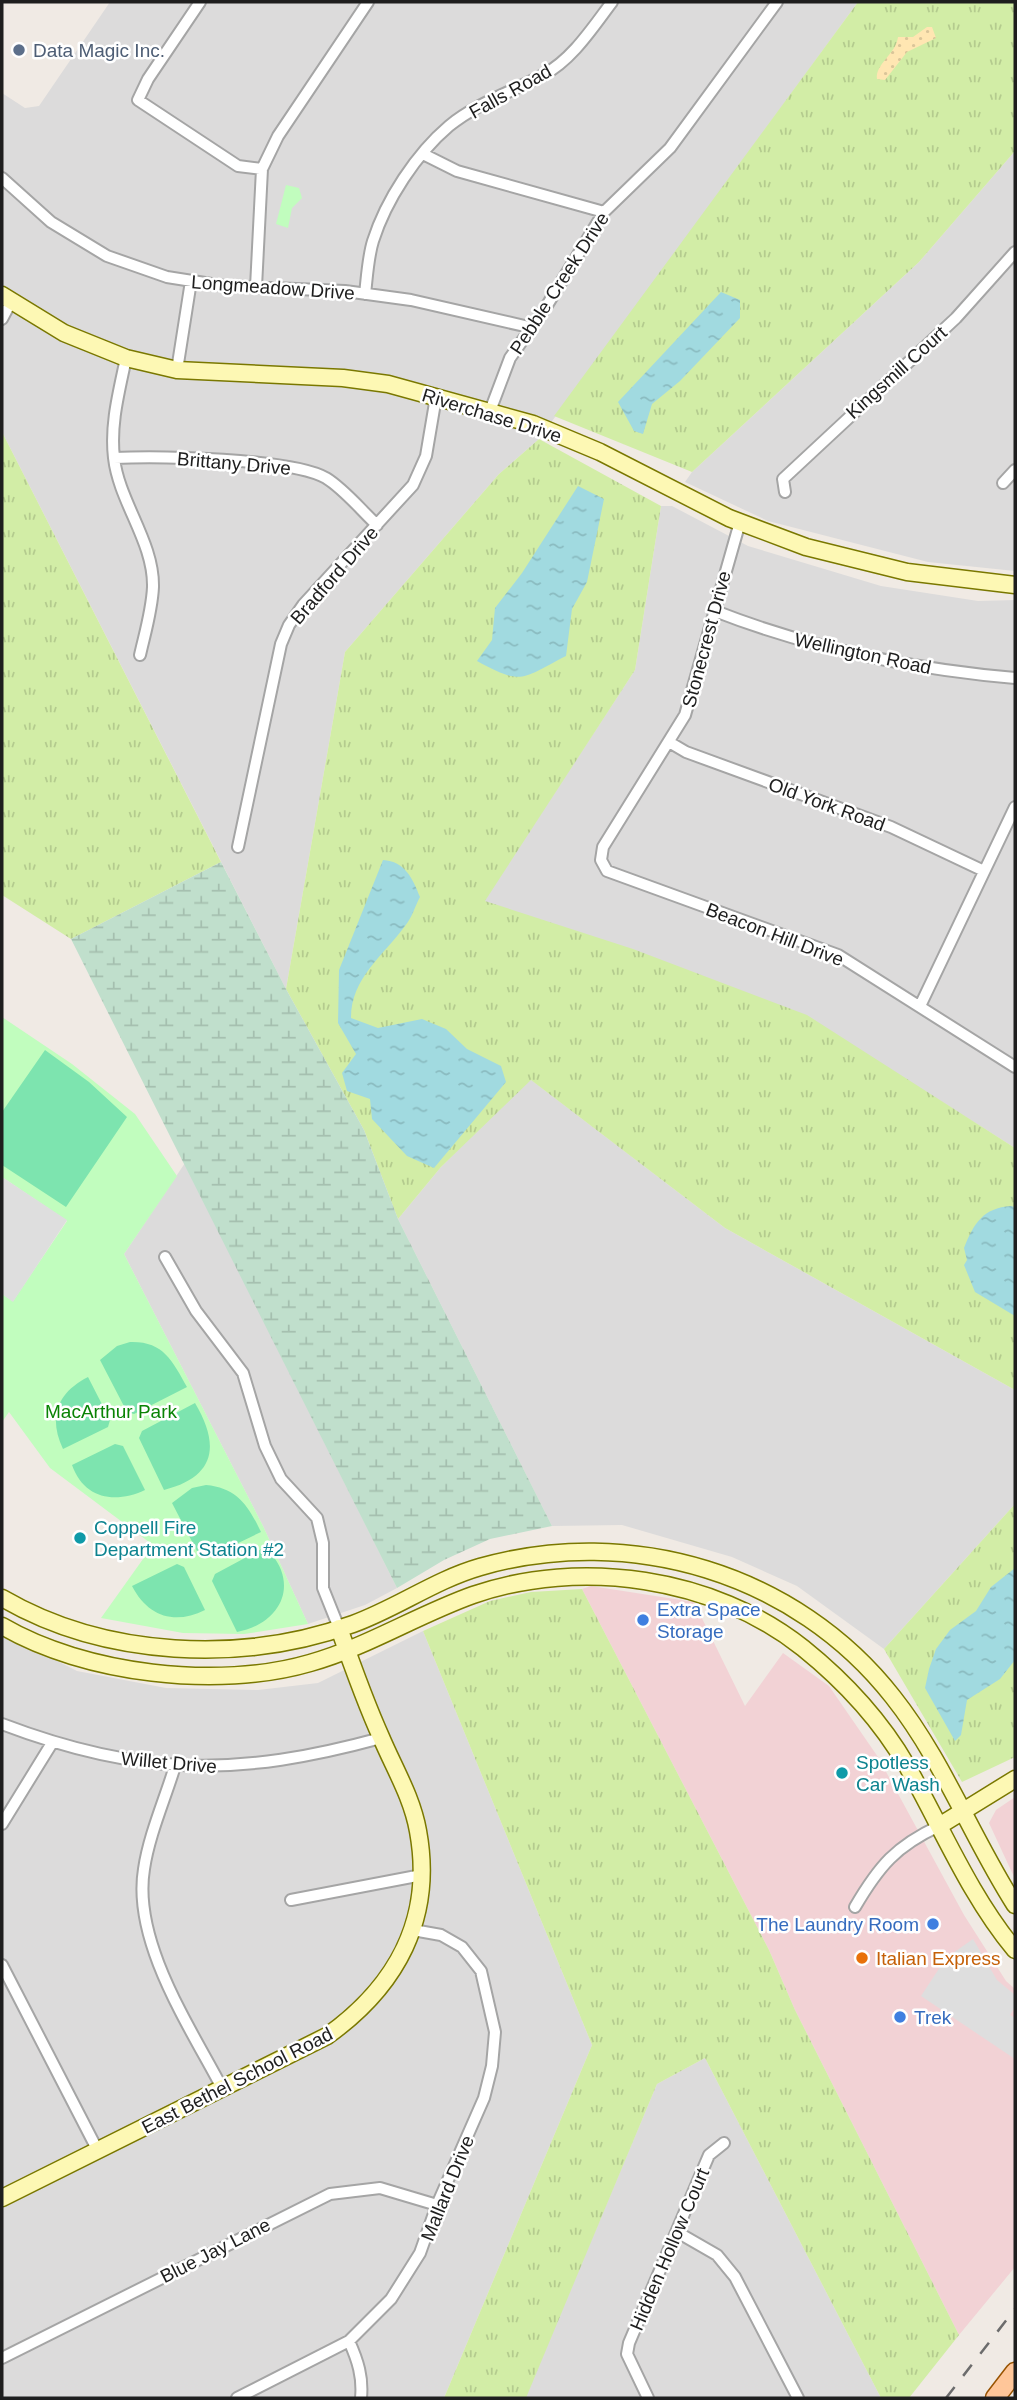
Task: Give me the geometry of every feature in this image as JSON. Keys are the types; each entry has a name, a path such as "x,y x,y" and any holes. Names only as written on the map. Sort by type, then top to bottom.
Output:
{"main road":[{"name":"Riverchase Drive","path":"6,298 64,333 126,358 177,370 343,378 388,384 533,424 600,452 740,522 806,547 869,564 960,580 1015,585"},
{"path":"2,1598 69,1627 151,1646 194,1649 267,1646 339,1628 442,1580 516,1558 596,1551 699,1564 753,1586 818,1625 893,1696 919,1734 1015,1905"},
{"path":"2,1626 58,1651 93,1662 149,1672 264,1672 307,1664 347,1651 440,1608 484,1592 532,1581 603,1578 672,1585 701,1593 757,1617 803,1647 842,1682 877,1721 906,1764 990,1918 1015,1950"},
{"path":"803,1647 818,1625"},
{"name":"East Bethel School Road","path":"2,2198 327,2036 358,2013 400,1960 413,1930 422,1875 418,1831 411,1805 381,1738 339,1628"},
{"path":"939,1826 1015,1779"},
{"path":"1003,2395 1015,2372"}],"street":[{"path":"200,2 148,79 138,100 238,166 262,169"},
{"path":"256,287 262,169 278,136 368,2"},
{"name":"Falls Road","path":"365,294 372,243 387,208 422,154 449,126 500,94 545,75 563,61 612,2"},
{"name":"Pebble Creek Drive","path":"490,411 510,358 529,327 546,307 604,212 670,148 777,2"},
{"path":"422,154 457,171 604,212"},
{"name":"Longmeadow Drive","path":"2,178 51,222 107,256 167,277 256,287 365,294 436,305 529,327"},
{"name":"Kingsmill Court","path":"785,492 783,479 956,318 1014,255"},
{"path":"177,370 191,281"},
{"path":"2,319 6,298"},
{"path":"126,358 113,419 114,458 129,509 141,537 153,585 140,656"},
{"name":"Bradford Drive","path":"238,848 281,644 289,625 303,605 413,485 421,471 431,437 436,397"},
{"name":"Brittany Drive","path":"114,458 154,456 298,468 328,480 377,525"},
{"path":"1003,483 1015,470"},
{"name":"Stonecrest Drive","path":"601,860 603,847 685,715 740,522"},
{"name":"Wellington Road","path":"715,611 810,644 888,663 1015,678"},
{"name":"Old York Road","path":"669,742 686,752 891,827 984,871"},
{"path":"920,1006 1015,807"},
{"name":"Beacon Hill Drive","path":"601,860 607,871 838,956 1015,1067"},
{"path":"165,1257 196,1311 243,1373 265,1446 281,1479 317,1518 323,1543 323,1588 339,1628"},
{"name":"Willet Drive","path":"2,1724 52,1743 106,1757 215,1768 324,1754 381,1738"},
{"path":"2,1824 52,1743"},
{"path":"175,1766 144,1869 143,1902 147,1929 162,1972 222,2088"},
{"path":"855,1907 874,1875 897,1849 939,1826"},
{"path":"291,1900 422,1875"},
{"name":"Mallard Drive","path":"237,2398 349,2341 383,2308 406,2279 420,2253 437,2205 484,2098 492,2066 495,2032 481,1970 463,1947 441,1935 413,1930"},
{"path":"2,1965 98,2151"},
{"name":"Hidden Hollow Court","path":"648,2398 627,2354 709,2155 724,2143"},
{"name":"Blue Jay Lane","path":"2,2358 330,2194 380,2188 437,2205"},
{"path":"677,2232 710,2250 735,2277 798,2398"},
{"path":"349,2341 360,2370 361,2398"}],"shaded area":[{"path":"110,2 858,2 539,439 499,474 345,652 286,989 2,432 2,93 25,108 39,106"},
{"path":"1015,151 1015,571 928,562 768,521 685,482 692,472 919,262"},
{"path":"661,506 672,506 748,546 881,586 978,601 1015,600 1015,1148 928,1093 484,901 635,670"},
{"path":"530,1079 725,1228 1015,1390 1015,1504 884,1649 797,1586 732,1557 622,1525 552,1526 398,1219 441,1167"},
{"path":"185,1163 397,1588 365,1605 308,1624 263,1526 124,1254"},
{"path":"2,1177 67,1220 13,1302 2,1294"},
{"path":"591,1586 694,1602 745,1706 783,1653 829,1686 878,1757 964,1915 1006,1981 1015,1989 1015,2267 959,2335 795,2010 769,1950 582,1589"},
{"path":"423,1631 592,2045 444,2398 2,2398 2,1633 77,1671 166,1688 258,1690 318,1683"},
{"path":"1015,1797 1015,1879 989,1823 996,1810"},
{"path":"973,1939 997,1980 1015,1995 1015,2007 1010,2015 1015,2018 1015,2059 921,1996 946,1958"},
{"path":"705,2058 881,2398 525,2398 657,2084"}],"green space":[{"path":"858,2 1015,2 1015,151 919,262 692,472 554,416"},
{"path":"286,185 299,188 302,198 292,208 288,228 276,224"},
{"path":"2,432 221,862 71,939 2,895"},
{"path":"539,439 661,506 635,670 485,901 633,949 807,1015 1015,1148 1015,1390 725,1228 531,1080 441,1167 398,1219 364,1130 286,989 345,652 499,474"},
{"path":"221,862 286,989 364,1130 398,1219 552,1526 490,1539 444,1560 397,1588 71,939"},
{"name":"MacArthur Park","path":"2,1017 72,1064 135,1114 177,1176 124,1254 263,1526 308,1624 244,1634 183,1633 101,1618 153,1545 50,1468 9,1412 2,1422 2,1294 13,1301 67,1221 2,1177"},
{"path":"45,1050 89,1082 127,1117 66,1207 2,1165 2,1112"},
{"path":"130,1342 159,1349 171,1361 187,1387 134,1414 127,1412 100,1360 117,1346"},
{"path":"88,1377 110,1420 108,1427 63,1449 56,1426 58,1407 77,1383"},
{"path":"195,1403 208,1432 208,1457 203,1468 194,1477 164,1490 139,1438 142,1431"},
{"path":"115,1444 123,1446 145,1490 123,1497 102,1496 92,1492 77,1476 72,1465"},
{"path":"206,1485 234,1494 246,1506 261,1532 207,1558 199,1555 172,1503 192,1488"},
{"path":"1015,1504 1015,1757 962,1782 884,1649"},
{"path":"267,1546 280,1567 284,1582 280,1602 267,1619 237,1632 212,1581 215,1574"},
{"path":"177,1564 184,1567 205,1610 194,1615 173,1617 154,1611 138,1597 132,1586"},
{"path":"582,1589 769,1950 795,2010 959,2335 909,2398 881,2398 705,2058 657,2084 526,2398 444,2398 592,2045 423,1631 490,1601 531,1592"}],"sand":[{"path":"927,27 932,27 936,38 907,52 885,80 877,79 879,68 894,49 898,37 913,37"}],"water":[{"path":"721,292 740,300 740,318 680,381 652,404 643,434 634,431 618,402"},
{"path":"578,486 604,499 587,582 572,609 566,656 522,677 492,669 477,661 492,640 495,608 522,573"},
{"path":"383,860 403,867 420,897 407,923 362,979 352,1004 351,1018 378,1028 422,1019 446,1029 467,1049 501,1066 506,1082 434,1168 407,1156 372,1119 370,1099 347,1091 342,1073 356,1054 338,1023 339,970"},
{"path":"1015,1207 1015,1316 975,1292 964,1265 967,1260 964,1248 976,1224 993,1210"},
{"path":"1015,1568 1015,1660 1000,1679 967,1700 961,1735 955,1741 925,1688 929,1669 936,1649 950,1630 976,1611 991,1587"}],"railway":[{"path":"946,2398 1015,2309"}],"place":[{"name":"Data Magic Inc.","path":"19,50"},
{"name":"Coppell Fire Department Station #2","path":"80,1538"},
{"name":"Extra Space Storage","path":"643,1620"},
{"name":"Spotless Car Wash","path":"842,1773"},
{"name":"The Laundry Room","path":"933,1924"},
{"name":"Italian Express","path":"862,1958"},
{"name":"Trek","path":"900,2017"}]}
